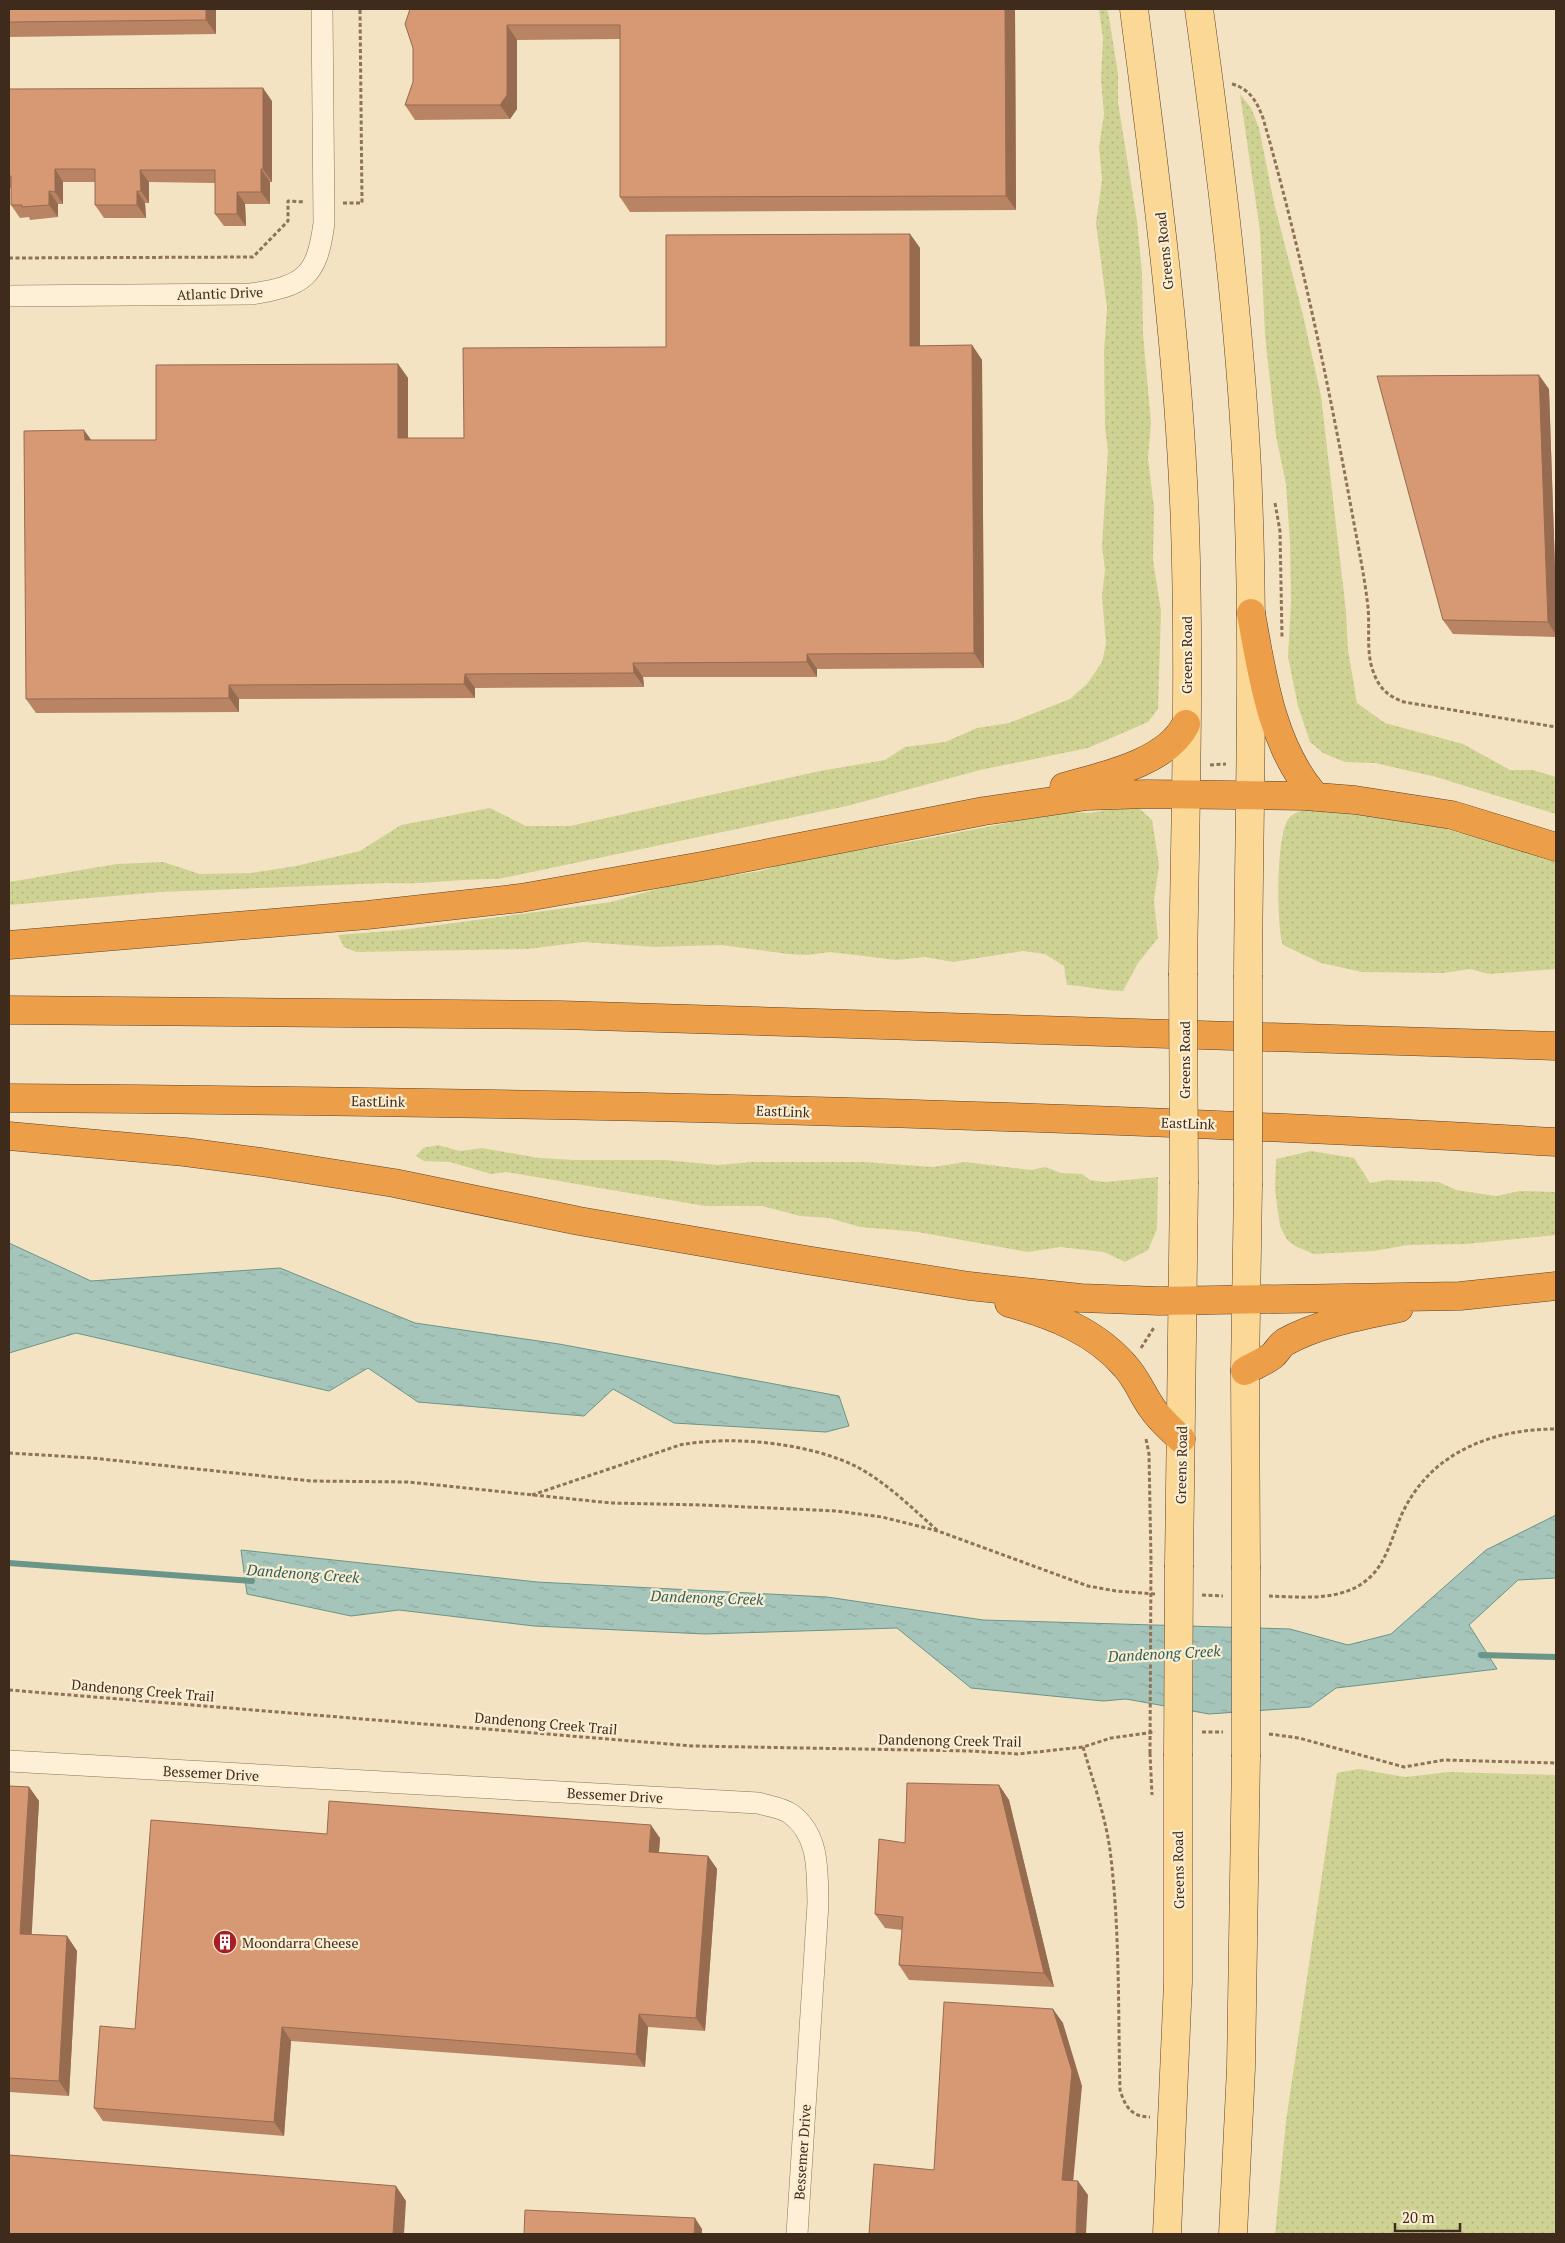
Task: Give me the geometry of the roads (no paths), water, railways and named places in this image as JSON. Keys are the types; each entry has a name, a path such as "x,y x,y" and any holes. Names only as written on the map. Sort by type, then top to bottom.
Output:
{"highway":[{"path":"1251,613 1266,690 1277,727 1298,776 1316,797"},
{"path":"984,811 1134,764 1165,749 1175,740 1186,724"},
{"path":"9,945 367,915 521,898 702,866 984,811 1087,796 1316,797 1411,807 1452,815 1556,847"},
{"path":"9,1010 560,1015 1556,1046"},
{"name":"EastLink","path":"9,1098 578,1104 1333,1129 1556,1142"},
{"path":"9,1136 185,1152 261,1162 394,1183 589,1223 969,1286 1081,1298 1184,1300 1460,1296 1556,1286"},
{"path":"969,1286 1002,1302 1059,1318 1079,1329 1125,1365 1140,1385 1152,1409 1181,1439"},
{"path":"1245,1371 1273,1355 1278,1347 1285,1342 1306,1333 1376,1313 1460,1296"}],"main road":[{"name":"Greens Road","path":"1134,9 1157,188 1179,415 1185,526 1184,1300 1179,1565 1178,1982 1167,2234"},
{"path":"1199,9 1227,222 1237,338 1247,470 1251,613 1248,1186 1245,1371 1246,1757 1241,2068 1233,2234"}],"street":[{"name":"Atlantic Drive","path":"9,296 251,294 274,290 296,283 309,272 320,251 324,223 322,9"},
{"name":"Bessemer Drive","path":"9,1761 758,1803 790,1814 811,1835 816,1858 818,1903 797,2234"}],"water":[{"path":"9,1243 91,1281 280,1268 415,1323 559,1344 839,1396 849,1426 826,1432 674,1423 613,1389 584,1416 418,1402 368,1368 329,1391 76,1333 9,1353"},
{"path":"1556,1515 1556,1578 1518,1580 1469,1625 1497,1669 1336,1688 1310,1707 1209,1714 1126,1699 1103,1701 971,1688 897,1628 705,1634 534,1626 399,1610 351,1616 247,1594 241,1550 537,1582 827,1597 983,1620 1290,1629 1348,1645 1391,1634 1486,1550"}],"waterway":[{"name":"Dandenong Creek","path":"9,1563 252,1581"},
{"name":"Dandenong Creek","path":"1481,1655 1556,1657"}],"place":[{"name":"Moondarra Cheese","path":"225,1942"}]}
